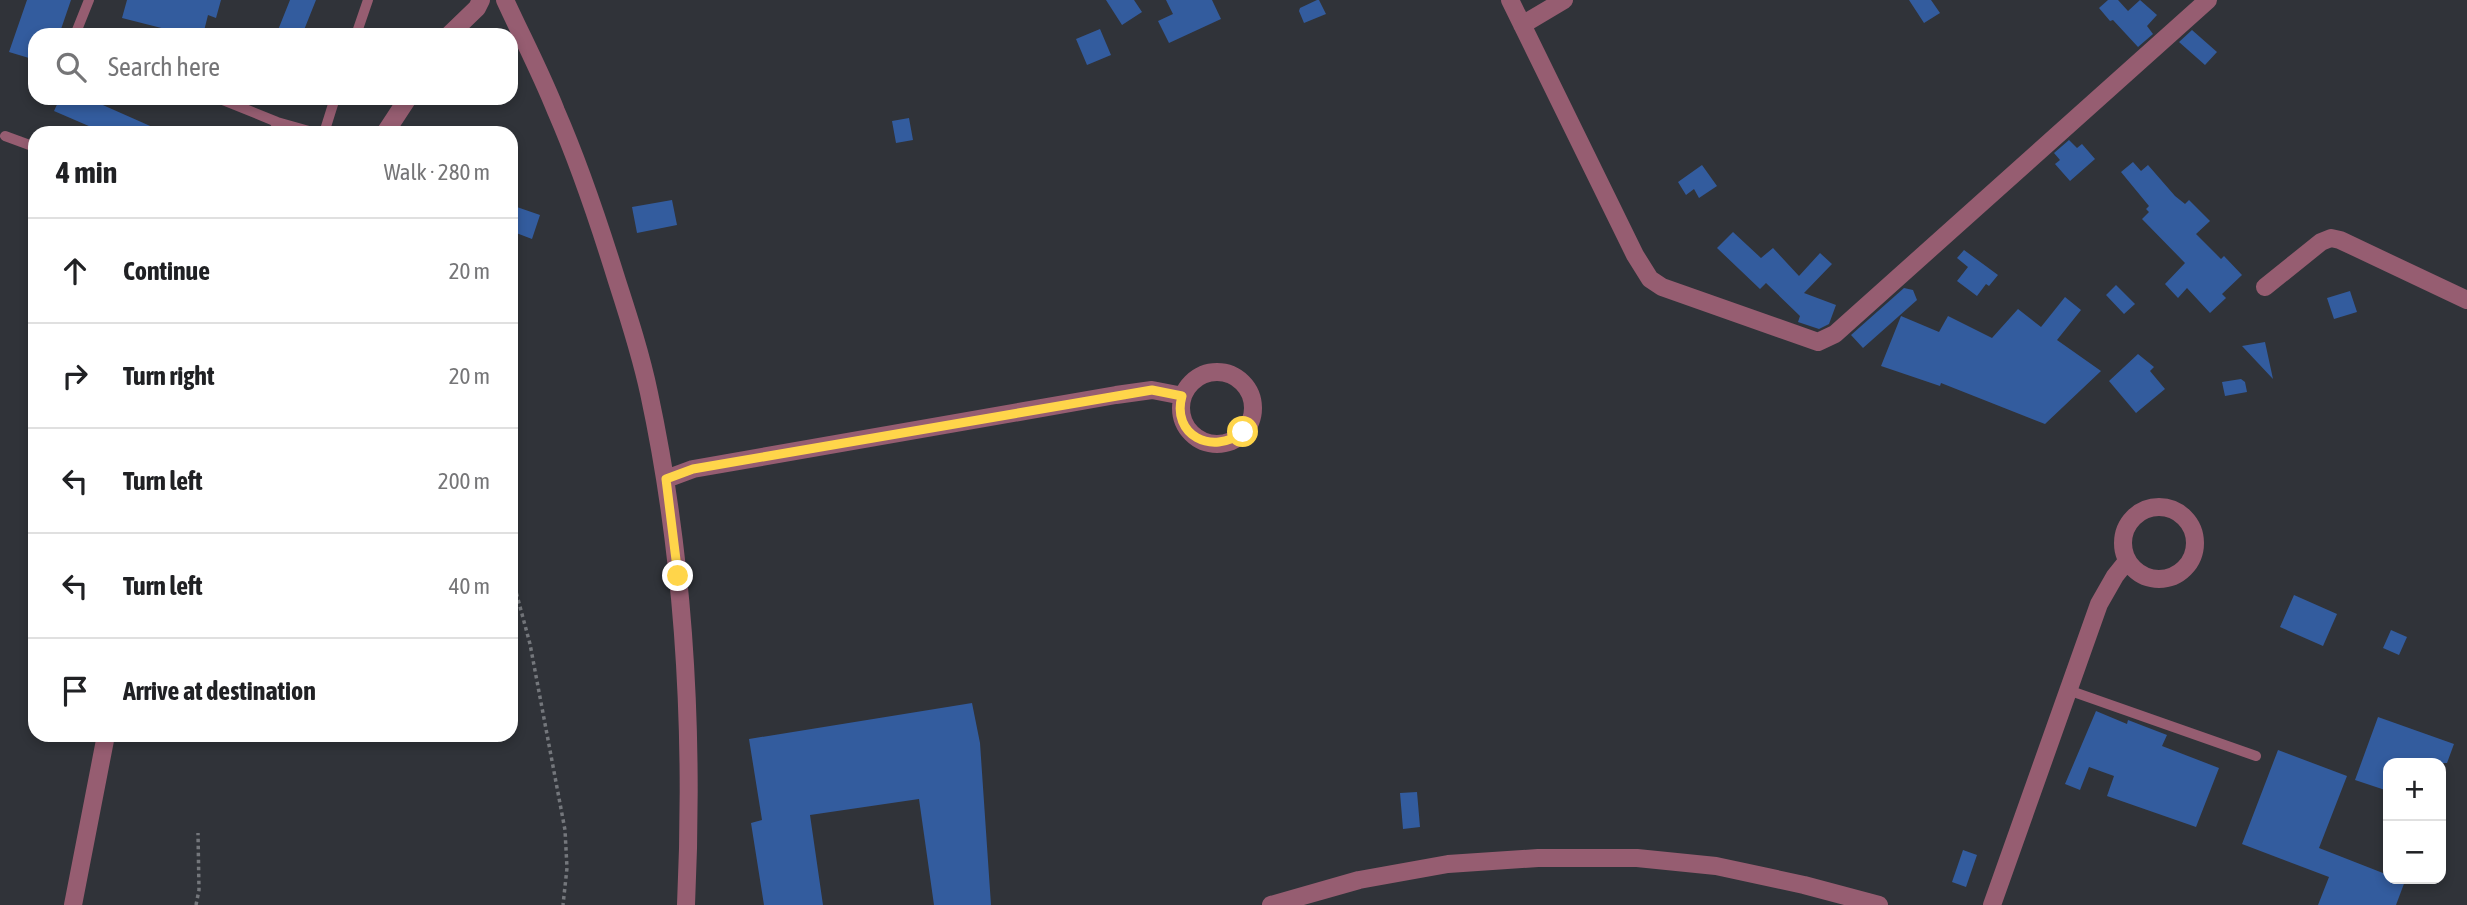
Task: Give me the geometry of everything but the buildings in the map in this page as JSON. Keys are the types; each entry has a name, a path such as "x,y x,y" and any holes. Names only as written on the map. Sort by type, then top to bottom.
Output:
{"street":[{"path":"456,28 477,8 481,0"},
{"path":"505,0 514,28"},
{"path":"1510,0 1635,255 1650,279 1662,287 1818,342 1835,334 2208,0"},
{"path":"1522,25 1564,0"},
{"path":"518,39 556,110 594,208 649,391 666,479 686,669 691,809 686,905"},
{"path":"390,126 403,105"},
{"path":"2265,287 2321,242 2331,239 2340,240 2467,300"},
{"path":"1216,371 1228,373 1239,379 1252,399 1250,422 1234,439 1222,443 1200,440 1190,433 1184,423 1181,412 1182,396 1193,380 1204,374 1216,371"},
{"path":"666,479 693,469 1116,395 1152,390 1182,396"},
{"path":"2158,507 2181,514 2189,522 2196,545 2187,567 2177,575 2165,579 2141,576 2127,561 2122,546 2123,533 2136,514 2158,507"},
{"path":"1992,905 2099,604 2127,561"},
{"path":"73,905 106,742"},
{"path":"1271,905 1384,875 1448,864 1538,858 1637,858 1716,866 1879,905"}],"lane":[{"path":"78,28 89,0"},
{"path":"358,28 368,0"},
{"path":"235,105 291,126"},
{"path":"326,126 333,105"},
{"path":"276,126 277,122"},
{"path":"5,136 28,144"},
{"path":"2068,690 2256,756"}],"path":[{"path":"518,599 530,644 565,830 567,868 563,905"},
{"path":"196,905 199,890 198,833"}],"route":[{"path":"678,576 666,479 693,469 1152,390 1182,396 1181,412 1184,423 1190,433 1200,440 1222,443 1243,432"}]}
